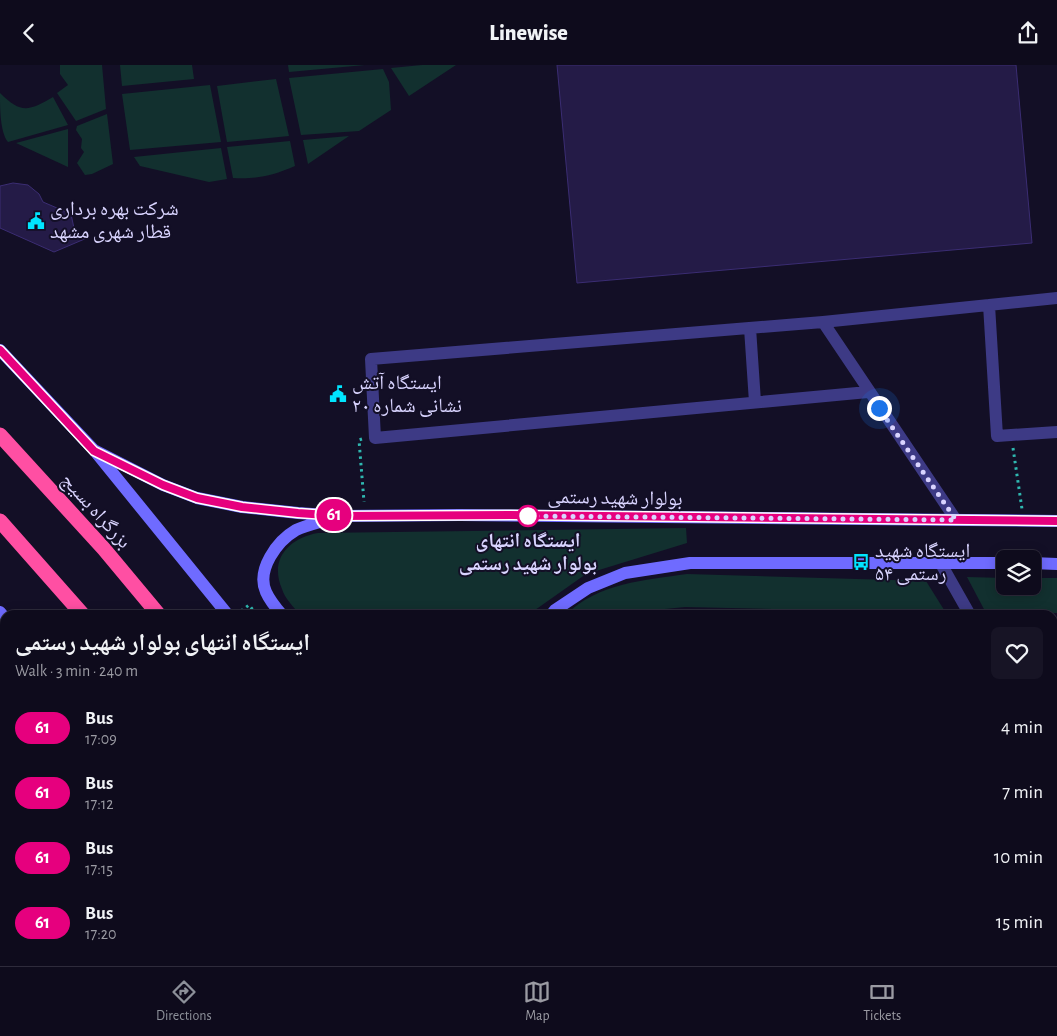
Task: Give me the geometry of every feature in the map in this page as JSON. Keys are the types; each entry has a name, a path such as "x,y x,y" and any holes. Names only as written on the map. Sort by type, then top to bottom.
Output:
{"highway":[{"name":"بزرگراه بسیج","path":"0,435 104,549 155,610"},
{"path":"0,521 79,610"}],"main road":[{"path":"0,350 94,451 224,610"},
{"name":"بولوار شهید رستمی","path":"94,451 163,485 197,498 242,507 298,513 340,516 1057,521"},
{"path":"279,610 266,591 264,580 270,555 296,531 340,516"},
{"path":"556,610 588,587 625,573 690,563 996,563"},
{"path":"1041,563 1057,564"}],"street":[{"path":"868,391 375,438 372,359 823,322 1057,299"},
{"path":"989,305 997,436 1057,432"},
{"path":"823,322 956,520"},
{"path":"750,328 755,402"},
{"path":"940,562 967,610"}],"path":[{"path":"1012,435 1024,521"},
{"path":"365,515 359,440 375,438"},
{"path":"243,610 249,605 253,610"}],"green space":[{"path":"60,65 102,65 106,109 76,121 57,93 68,85 60,74"},
{"path":"120,65 192,65 194,79 122,86"},
{"path":"288,65 365,65 289,72"},
{"path":"422,65 456,65 409,96 391,68"},
{"path":"383,69 389,82 391,110 359,131 301,135 289,78"},
{"path":"276,79 289,136 227,142 217,86"},
{"path":"210,85 221,142 130,150 122,94"},
{"path":"0,93 7,100 25,108 38,105 53,97 68,125 8,142 2,126"},
{"path":"107,114 113,164 92,174 85,175 77,163 84,152 81,148 82,139 76,130 77,126"},
{"path":"68,129 68,167 16,143"},
{"path":"349,136 308,164 303,140"},
{"path":"290,141 295,166 265,176 233,178 227,147"},
{"path":"221,148 227,179 209,182 140,166 134,157"},
{"path":"686,528 687,543 586,574 535,610 296,610 282,589 278,568 280,559 290,545 318,533"},
{"path":"687,574 926,581 944,610 685,607 655,610 571,610 592,596 639,581"},
{"path":"967,577 996,578 996,595 1041,595 1041,578 1057,578 1057,610 984,610"}],"building":[{"path":"557,65 1016,65 1032,243 577,283"},
{"name":"شرکت بهره برداری قطار شهری مشهد","path":"13,183 28,185 39,194 43,202 71,214 75,233 87,238 54,252 0,228 0,186"}],"bus line":[{"name":"61","path":"0,350 44,395 94,451 163,485 197,498 242,507 340,516 511,515 1057,521"}],"place":[{"name":"شرکت بهره برداری قطار شهری مشهد","path":"36,221"},
{"name":"ایستگاه آتش نشانی شماره ۲۰","path":"338,394"},
{"name":"ایستگاه انتهای بولوار شهید رستمی","path":"528,516"},
{"name":"ایستگاه شهید رستمی ۵۴","path":"861,562"}],"route":[{"path":"528,516 956,520 879,408"}]}
